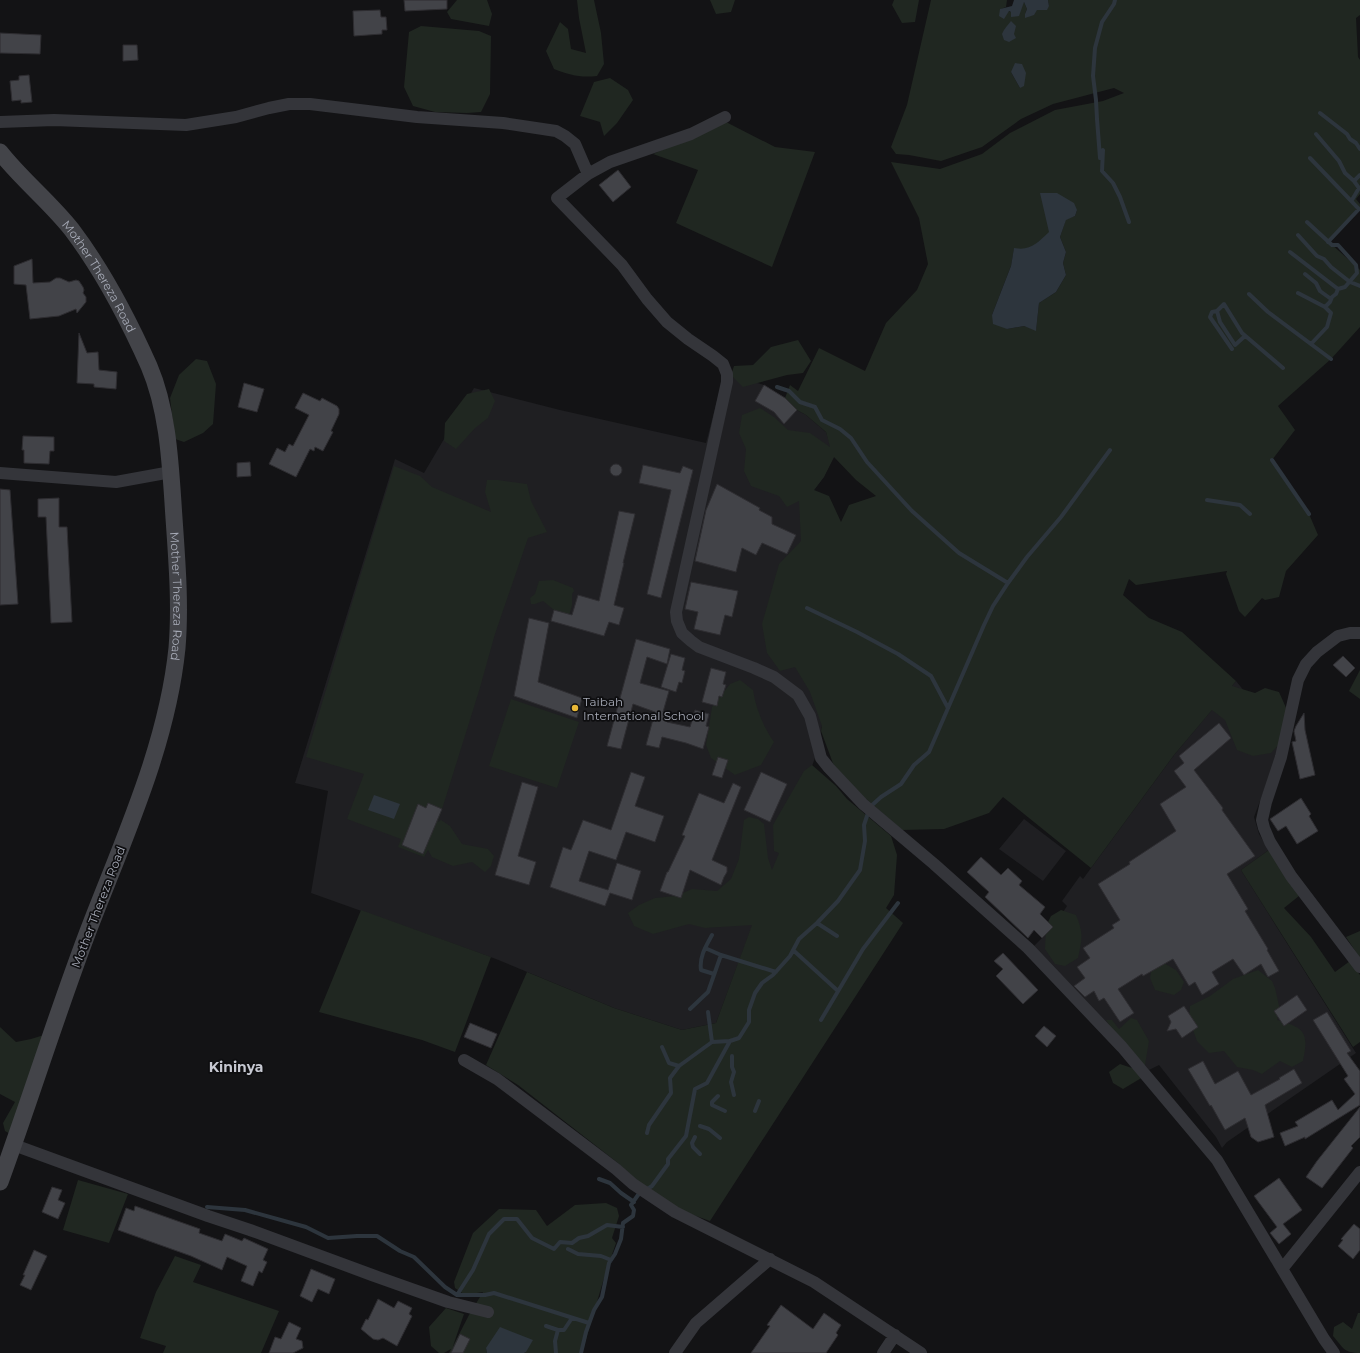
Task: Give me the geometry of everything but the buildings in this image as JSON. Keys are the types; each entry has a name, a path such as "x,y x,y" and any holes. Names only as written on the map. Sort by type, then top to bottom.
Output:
{"street":[{"path":"0,122 54,120 186,125 236,117 289,104 310,104 417,117 503,122 556,131 575,144 588,174"},
{"path":"725,117 691,134 610,162 588,174 557,198 622,265 647,299 667,322 688,339 714,356 723,364 727,374 727,382 681,583 676,612 677,621 682,633 691,642 699,647 774,678 798,695 810,716 821,758 829,768 863,804 922,853 1028,948 1122,1047 1218,1160 1324,1339 1334,1353"},
{"name":"Mother Thereza Road","path":"0,152 72,230 118,302 149,367 161,399 164,413 171,472 178,611 176,654 162,728 142,790 83,945 0,1182"},
{"path":"0,473 116,482 171,472"},
{"path":"1360,633 1350,633 1338,636 1317,652 1306,664 1298,680 1281,757 1266,802 1262,820 1270,842 1291,876 1360,967"},
{"path":"464,1060 496,1079 616,1169 633,1184 676,1212 814,1282 921,1353"},
{"path":"14,1145 448,1302 488,1312"},
{"path":"1282,1269 1360,1172"},
{"path":"675,1353 696,1323 770,1259"},
{"path":"883,1353 895,1335"}],"shaded area":[{"path":"457,0 487,0 492,14 489,26 451,19 447,12"},
{"path":"577,0 594,0 601,33 604,64 597,76 575,76 554,69 546,51 560,22 568,29 571,49 586,53"},
{"path":"710,0 735,0 731,12 716,14"},
{"path":"894,0 919,0 915,22 902,23 892,5"},
{"path":"931,0 1007,0 1006,7 1001,9 1011,12 1024,2 1027,9 1025,14 1049,6 1048,0 1360,0 1360,15 1356,18 1358,57 1360,60 1360,194 1356,199 1360,204 1360,209 1329,242 1360,270 1360,327 1331,359 1278,406 1295,430 1272,460 1309,514 1318,535 1286,571 1279,597 1265,600 1262,598 1245,617 1239,611 1226,574 1227,571 1136,585 1129,579 1123,595 1149,618 1182,632 1236,681 1232,686 1255,693 1265,688 1279,692 1287,710 1283,740 1271,753 1253,756 1237,750 1225,720 1212,710 1174,755 1091,868 1003,797 989,813 944,829 902,830 865,798 834,766 821,731 822,726 810,692 795,667 780,671 767,653 762,624 779,564 801,541 799,501 787,507 779,496 751,486 744,471 746,449 739,433 742,415 760,408 774,417 788,430 810,433 830,447 826,432 806,415 797,410 785,398 790,385 798,391 819,348 865,371 886,323 917,290 928,264 919,218 891,162 940,169 982,154 1010,133 1055,110 1103,101 1124,93 1114,88 1053,104 1021,119 982,147 941,161 896,154 891,147 907,105","holes":["1022,64 1020,88 1011,72","1077,210 1075,216 1066,219","1066,219 1060,237 1066,252 1063,263 1066,275 1056,292 1039,303 1036,330 1024,326 1007,329 992,315 1011,266 1014,249 1023,250 1034,246","834,457 856,480 876,496 849,505 841,522 829,496 814,490 824,477"]},
{"path":"1014,0 1048,0 1049,6 1047,10 1037,10 1034,15 1025,18 1027,9 1024,2 1019,16 1011,17 1011,12 1009,11 1004,19 999,16 1000,9 1012,6"},
{"path":"1011,21 1016,26 1014,34 1016,38 1009,42 1004,40 1002,34"},
{"path":"421,26 479,31 491,36 490,94 481,112 435,112 413,106 404,87 409,32"},
{"path":"1015,63 1022,64 1026,73 1024,86 1020,88 1011,72"},
{"path":"610,78 628,90 633,100 617,123 604,136 600,122 580,116 594,82"},
{"path":"726,122 775,147 815,152 772,267 676,223 698,170 653,154"},
{"path":"1040,193 1057,193 1074,203 1077,210 1075,216 1066,220 1060,237 1066,252 1063,263 1066,275 1056,292 1039,303 1036,331 1024,326 1007,329 993,324 992,315 1011,266 1014,248 1020,249 1029,247 1037,243 1049,232"},
{"path":"798,340 811,361 803,373 787,375 743,387 731,375 734,366 753,365 771,347"},
{"path":"196,359 207,361 216,384 213,424 203,433 184,442 175,439 170,398 179,375"},
{"name":"Taibah International School","path":"735,376 764,385 785,398 797,410 806,415 826,432 834,457 823,478 814,490 822,726 815,758 716,1023 682,1030 614,1008 496,959 311,893 328,791 295,783 395,459 424,473 474,388 560,410 706,443 721,385"},
{"path":"489,389 495,401 488,418 475,428 456,449 444,441 445,423 467,394"},
{"path":"394,466 420,476 432,487 491,512 485,492 487,480 527,484 531,501 547,532 528,538 495,634 479,691 438,822 441,820 450,826 462,844 488,849 494,856 491,866 485,872 472,862 453,866 432,857 428,850 424,857 398,847 401,839 347,819 364,774 306,757"},
{"path":"553,580 573,588 574,591 572,594 572,605 569,616 564,618 543,601 531,604 530,598 535,594 539,581"},
{"path":"1360,670 1360,699 1349,691"},
{"path":"740,680 753,690 760,717 774,742 761,765 735,775 711,758 706,745 712,707 730,684"},
{"path":"1236,681 1281,736 1272,769 1254,817 1259,834 1269,850 1241,870 1356,1053 1227,1142 1222,1148 1216,1137 1159,1065 1149,1070 1033,947 1053,927 1067,906 1062,901 1080,876 1083,879 1174,755"},
{"path":"511,699 579,722 557,788 489,766"},
{"path":"812,765 836,786 847,799 891,836 897,855 894,895 886,908 903,923 710,1221 682,1211 640,1183 618,1163 518,1085 486,1065 527,972 614,1008 682,1030 716,1023 752,925 705,928 689,924 653,934 634,926 628,913 639,905 655,898 676,896 692,889 717,891 731,879 739,859 744,820 749,817 758,819 764,824 768,858 772,870 779,853 774,851 773,825 804,771"},
{"path":"374,795 400,804 394,819 368,810"},
{"path":"1024,819 1066,851 1043,881 999,849"},
{"path":"1269,850 1299,896 1284,908 1311,937 1335,972 1350,961 1360,975 1360,1042 1353,1047 1241,870"},
{"path":"361,910 491,957 455,1052 422,1040 319,1012"},
{"path":"1061,910 1076,915 1081,932 1078,958 1065,966 1055,964 1045,949 1046,926 1051,916"},
{"path":"1360,931 1360,958 1346,937"},
{"path":"1162,962 1176,970 1184,982 1181,990 1174,995 1155,990 1150,978 1152,967"},
{"path":"1258,970 1272,981 1275,988 1280,1010 1277,1020 1299,1029 1305,1037 1303,1061 1292,1067 1280,1061 1262,1074 1253,1070 1237,1067 1224,1051 1209,1053 1197,1041 1189,1019 1190,1006 1210,996 1233,979"},
{"path":"1131,1018 1137,1020 1149,1041 1143,1077 1123,1089 1113,1083 1109,1072 1120,1064 1135,1069 1106,1020 1112,1020 1119,1029"},
{"path":"0,1027 16,1042 44,1035 12,1135 5,1131 3,1123 15,1102 0,1094"},
{"path":"78,1180 128,1194 109,1243 63,1230"},
{"path":"606,1203 617,1208 619,1216 612,1238 616,1243 582,1353 524,1353 526,1352 486,1348 487,1353 449,1353 451,1349 444,1353 439,1353 431,1346 429,1327 446,1308 464,1314 453,1346 483,1292 465,1295 455,1288 454,1282 473,1233 499,1209 536,1210 547,1226 575,1205"},
{"path":"175,1256 201,1265 193,1282 279,1311 261,1353 163,1353 166,1346 140,1338 156,1292"},
{"path":"1358,1313 1360,1313 1360,1353 1354,1353 1344,1349 1333,1336 1334,1327 1343,1322 1352,1329"},
{"path":"500,1327 533,1340 526,1352 487,1353 486,1348"}],"waterway":[{"path":"1115,0 1102,22 1095,48 1093,76 1100,158 1103,150 1102,171 1113,183 1129,222"},
{"path":"1320,113 1347,134 1360,149"},
{"path":"1316,134 1339,161 1345,173 1359,188 1352,200"},
{"path":"1310,158 1359,209 1328,242"},
{"path":"1354,181 1360,175"},
{"path":"1307,222 1332,245 1338,245 1356,265 1357,273 1345,287 1338,289 1336,294 1325,307 1331,313 1327,327 1311,344"},
{"path":"1298,235 1317,256 1324,259 1331,267 1350,282 1360,286"},
{"path":"1290,252 1338,289"},
{"path":"1305,274 1316,283 1320,291 1331,299"},
{"path":"1298,293 1325,307"},
{"path":"1249,294 1268,312 1331,359"},
{"path":"1232,349 1210,317 1212,312 1217,311 1224,304 1242,333 1283,368"},
{"path":"1217,311 1220,322 1235,345 1245,336"},
{"path":"777,387 789,391 800,402 815,407 822,420 840,429 851,438 867,462 912,511 959,553 1008,583"},
{"path":"581,1353 586,1332 594,1310 602,1297 609,1263 615,1254 621,1239 623,1223 633,1216 634,1210 631,1205 638,1195 652,1186 668,1164 668,1159 686,1136 695,1089 707,1083 730,1041 739,1038 749,1022 749,1010 755,993 762,983 773,975 790,956 799,939 838,901 860,870 865,841 864,825 870,807 881,797 901,784 914,765 929,752 993,606 1027,557 1061,517 1110,450"},
{"path":"1272,460 1309,514"},
{"path":"1207,500 1240,505 1250,514"},
{"path":"807,608 898,654 931,676 948,708"},
{"path":"821,1020 863,949 898,903"},
{"path":"817,923 837,936"},
{"path":"712,935 701,961 701,970 714,974"},
{"path":"705,948 721,955 776,972"},
{"path":"793,950 838,991"},
{"path":"690,1009 708,992 721,955"},
{"path":"708,1012 712,1042"},
{"path":"662,1047 669,1063 679,1066 712,1042 730,1041"},
{"path":"732,1056 732,1067 734,1072 731,1082 734,1095"},
{"path":"647,1133 649,1125 671,1093 670,1078 679,1066"},
{"path":"718,1096 712,1102 712,1105 725,1111"},
{"path":"755,1111 759,1101"},
{"path":"700,1126 709,1129 720,1138"},
{"path":"695,1137 692,1143 693,1147 700,1154"},
{"path":"599,1179 610,1183 634,1202"},
{"path":"207,1207 245,1210 306,1227 328,1238 377,1236 400,1251 414,1257 445,1287 457,1295 485,1295 494,1293 589,1323"},
{"path":"457,1295 473,1270 489,1234 504,1219 517,1219 532,1238 554,1249 560,1242 572,1243 579,1238 588,1236 607,1225 623,1227"},
{"path":"568,1249 578,1254 601,1256 611,1260"},
{"path":"556,1353 555,1341 558,1330 564,1330 572,1318"},
{"path":"546,1326 558,1330"}],"place":[{"name":"Taibah International School","path":"575,708"}],"district":[{"name":"Kininya","path":"236,1067"}]}
